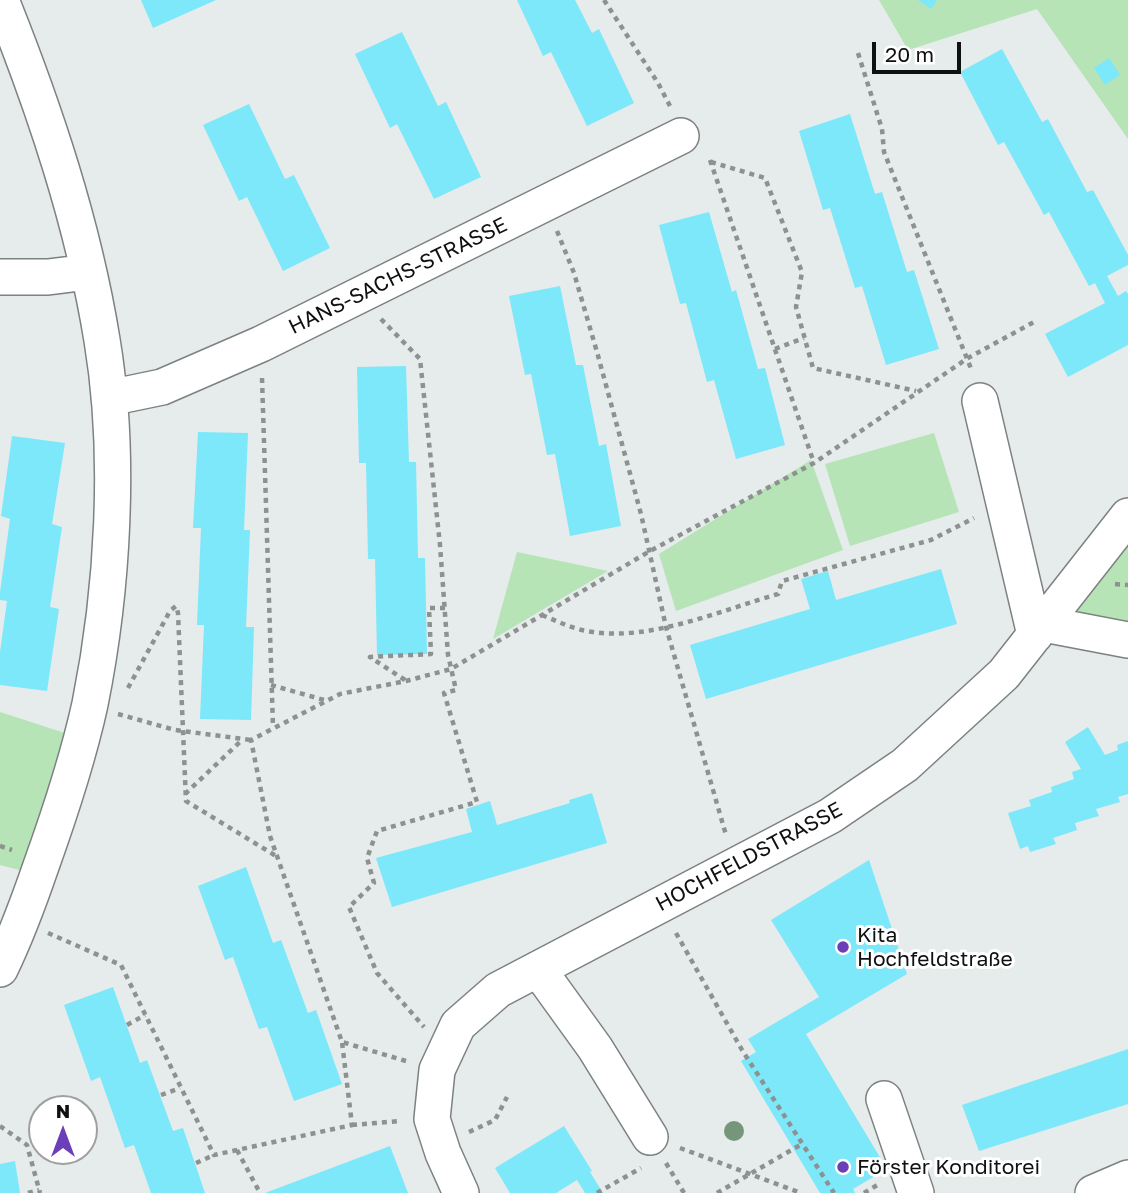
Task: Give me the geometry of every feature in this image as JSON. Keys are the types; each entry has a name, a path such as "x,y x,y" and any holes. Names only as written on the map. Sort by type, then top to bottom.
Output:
{"street":[{"path":"0,969 21,921 60,813 90,704 109,561 112,498 109,398 102,340 88,272 47,120 2,0"},
{"name":"HANS-SACHS-STRASSE","path":"109,398 162,387 261,344 546,203 693,143"},
{"path":"0,278 48,277 88,272"},
{"path":"980,401 1004,501 1040,629 1128,640"},
{"name":"HOCHFELDSTRASSE","path":"444,1055 458,1025 498,990 830,816 905,765 1004,674 1128,516"},
{"path":"538,969 595,1048 656,1146"},
{"path":"444,1055 436,1132 461,1193"},
{"path":"884,1099 916,1193"},
{"path":"1093,1193 1128,1178"}],"path":[{"path":"604,0 693,143 711,162 814,463"},
{"path":"858,53 882,129 884,152 968,358"},
{"path":"711,162 765,178 802,272 796,307 813,368 917,391"},
{"path":"546,203 577,282 650,551 666,627 721,812 734,867"},
{"path":"359,296 419,359 451,668 456,690 444,693 477,802 377,831 367,858 373,883 349,907 377,973 444,1055"},
{"path":"129,718 183,731 251,740 340,694 406,681 451,668 650,551 814,463 968,358 1034,322"},
{"path":"775,349 804,338"},
{"path":"261,344 273,727"},
{"path":"541,614 570,627 592,632 615,634 666,627 778,594 782,581 931,540 1004,501"},
{"path":"126,690 170,611 176,606 186,802 276,856"},
{"path":"406,681 370,657 431,654 429,608 445,608"},
{"path":"271,685 325,700"},
{"path":"114,713 120,701"},
{"path":"185,794 242,740"},
{"path":"251,740 276,856 342,1042 352,1125"},
{"path":"21,921 121,965 214,1156"},
{"path":"685,949 735,1036 802,1143 829,1178 834,1193"},
{"path":"127,1025 145,1014"},
{"path":"342,1042 444,1055"},
{"path":"161,1095 180,1088"},
{"path":"196,1163 237,1150 352,1125 436,1132 495,1120 507,1097"},
{"path":"0,1126 27,1144 40,1192 28,1193"},
{"path":"717,1193 802,1143"},
{"path":"656,1146 750,1174 801,1193"},
{"path":"656,1146 684,1193"},
{"path":"237,1150 260,1193"}],"green space":[{"path":"879,0 1128,0 1128,139 1037,9 908,50"},
{"path":"934,433 959,512 850,546 825,464"},
{"path":"811,460 843,550 676,611 659,554"},
{"path":"1128,524 1128,640 1048,626"},
{"path":"517,552 608,571 493,639"},
{"path":"0,712 74,736 31,873 0,865"}],"building":[{"path":"141,0 216,0 153,28"},
{"path":"517,0 575,0 592,33 599,29 634,103 587,126 551,52 543,56"},
{"path":"918,0 937,0 931,9"},
{"path":"402,32 438,106 446,102 481,177 434,199 397,124 390,128 355,54"},
{"path":"1002,49 1042,122 1048,119 1087,192 1093,190 1128,255 1128,265 1107,276 1118,296 1126,291 1128,294 1128,345 1068,377 1045,334 1105,303 1095,283 1089,286 1049,212 1044,215 1004,142 998,145 960,72"},
{"path":"1109,58 1120,75 1105,85 1094,68"},
{"path":"249,104 285,179 294,175 330,248 283,271 247,197 239,201 203,125"},
{"path":"850,114 875,194 882,192 907,272 914,270 939,349 886,365 862,286 855,288 830,208 823,210 799,131"},
{"path":"709,212 732,292 736,290 758,369 765,368 785,445 736,459 714,380 707,382 686,303 680,304 659,225"},
{"path":"560,286 576,365 583,365 599,446 606,444 621,526 570,536 555,454 547,455 531,374 525,375 509,296"},
{"path":"406,366 409,462 416,462 418,558 425,558 427,654 377,655 375,559 368,559 366,463 359,463 357,367"},
{"path":"198,432 248,433 244,530 250,530 246,627 254,627 251,720 200,719 204,625 197,625 201,528 193,528"},
{"path":"12,436 65,443 52,524 62,527 50,607 59,609 47,691 0,685 0,652 7,601 0,600 0,592 10,519 1,516"},
{"path":"941,569 957,624 706,699 690,645 810,609 801,579 828,571 836,600"},
{"path":"1088,727 1105,755 1118,750 1117,745 1128,741 1128,794 1118,797 1120,802 1096,809 1099,816 1075,823 1077,830 1053,838 1056,844 1030,852 1028,846 1020,849 1008,813 1031,806 1029,800 1052,792 1051,787 1074,779 1072,772 1081,769 1065,742"},
{"path":"592,793 607,843 392,907 376,858 472,832 466,809 490,801 497,825 570,803 569,800"},
{"path":"869,860 907,974 806,1034 887,1169 853,1189 855,1193 820,1193 741,1061 756,1052 748,1039 819,997 771,920"},
{"path":"246,867 273,943 281,940 308,1013 316,1010 342,1084 294,1101 267,1027 259,1029 233,957 225,960 198,886"},
{"path":"113,987 140,1063 147,1060 173,1131 183,1128 205,1193 151,1193 134,1145 125,1148 100,1077 91,1081 64,1005"},
{"path":"1128,1049 1128,1104 979,1151 962,1105"},
{"path":"564,1126 603,1193 585,1193 577,1180 556,1193 510,1193 495,1168"},
{"path":"390,1146 408,1193 265,1193"},
{"path":"15,1161 20,1193 0,1193 0,1164"}],"place":[{"name":"Kita Hochfeldstraße","path":"843,947"},
{"name":"Förster Konditorei","path":"843,1167"}]}
